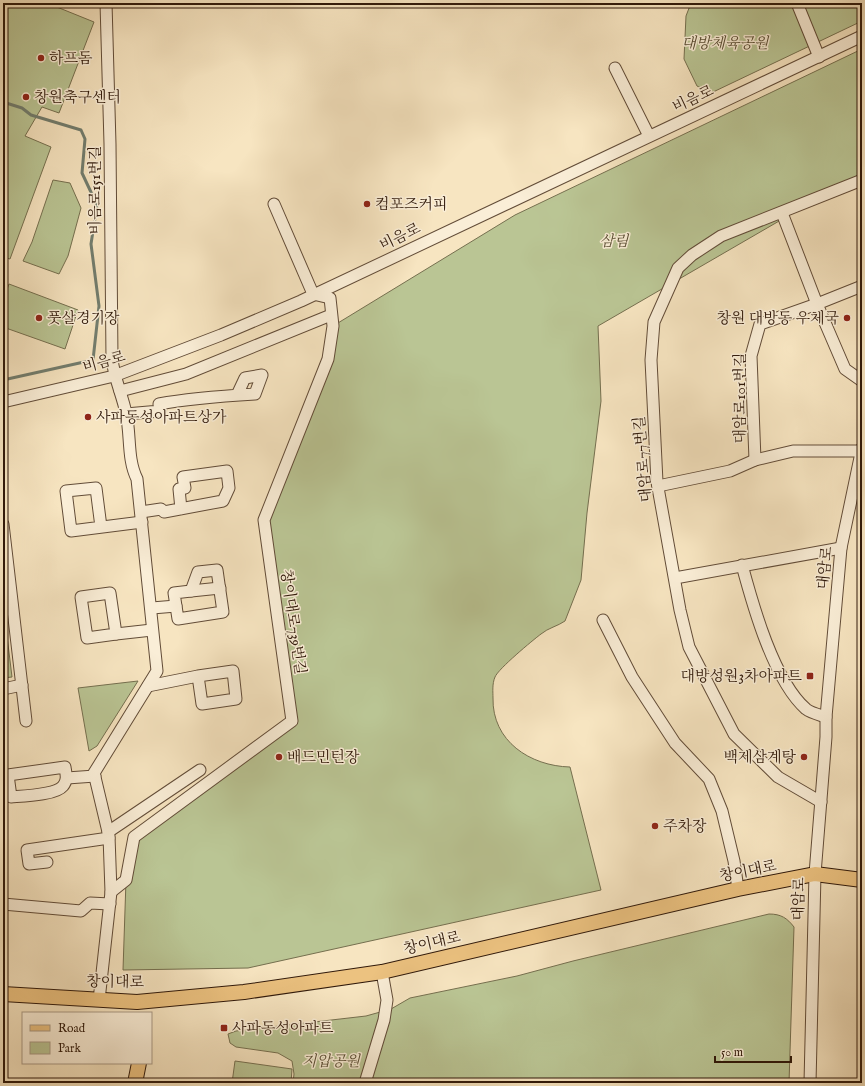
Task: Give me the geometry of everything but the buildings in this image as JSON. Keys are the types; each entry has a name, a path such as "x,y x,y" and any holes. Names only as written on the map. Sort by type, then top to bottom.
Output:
{"main road":[{"name":"창이대로","path":"3,994 99,1000 141,1007 382,972 738,889 815,874 862,880"},
{"path":"135,1083 139,1064"}],"street":[{"name":"비음로151번길","path":"95,776 94,773 157,671 152,630 152,608 137,479 132,469 126,414 120,391 114,376 112,359 110,144 106,3"},
{"path":"797,3 819,57"},
{"name":"비음로","path":"3,402 114,376 222,335 301,301 313,294 862,36"},
{"path":"615,68 649,136"},
{"name":"대암로77번길","path":"821,802 778,777 734,734 689,647 658,486 651,360 654,322 678,268 704,246 721,236 862,180"},
{"path":"274,204 313,294"},
{"path":"782,213 817,304 845,369 862,382"},
{"path":"817,304 862,286"},
{"name":"창이대로739번길","path":"111,892 126,880 134,838 292,721 264,520 328,359 333,326 330,298 313,294"},
{"name":"대암로101번길","path":"755,460 751,356 760,324 817,304"},
{"path":"120,391 186,374 331,315"},
{"path":"126,414 160,411 159,404 191,398 237,395"},
{"name":"대암로101번길","path":"658,486 730,471 755,460 793,451 861,449"},
{"name":"대암로","path":"810,1083 815,874 826,736 826,717 841,548 861,449"},
{"path":"101,527 96,488 66,491 71,531 101,527 142,517 161,509 164,512 182,509 223,502 229,488 227,471 183,477 185,488 179,489 182,509"},
{"path":"3,524 26,721"},
{"path":"675,578 841,548"},
{"path":"742,565 754,612 784,681 807,710 826,717"},
{"path":"191,591 198,572 217,570 220,588 223,612 178,619 174,593 220,588"},
{"path":"116,634 110,593 81,598 87,638 152,630"},
{"path":"152,608 176,606"},
{"path":"604,620 632,677 671,737 679,748 709,779 722,811 734,861 738,889"},
{"path":"148,686 198,676"},
{"path":"3,689 22,685"},
{"path":"65,767 67,778 63,786 53,792 11,797 8,775 65,767"},
{"path":"47,862 29,864 27,850 109,835 200,770"},
{"path":"67,778 95,776 109,835 111,892 99,1000"},
{"path":"3,904 81,910 90,903 110,904"},
{"path":"365,1083 384,1020 387,1000 382,972"}],"green space":[{"name":"창원축구센터","path":"3,3 47,3 94,22 59,113 42,107 25,136 51,147 10,259 3,257"},
{"name":"대방체육공원","path":"691,3 862,3 862,21 711,93 697,86 684,59 686,16"},
{"name":"삼림","path":"862,49 862,173 598,326 601,401 587,513 581,580 565,621 544,632 509,661 495,677 493,682 493,698 494,713 499,727 506,738 516,748 541,762 555,766 570,767 601,890 248,968 123,970 126,880 134,837 292,721 264,520 328,359 333,326 515,215"},
{"path":"53,180 70,183 81,208 68,256 59,274 23,261 32,242"},
{"name":"풋살경기장","path":"9,284 78,310 65,349 3,327 3,300"},
{"path":"7,636 12,677 3,678 3,637"},
{"path":"138,681 97,746 89,751 78,688"},
{"name":"지압공원","path":"769,914 783,917 794,927 789,1083 293,1083 294,1074 292,1061 278,1053 236,1047 230,1043 228,1034 236,1031 366,1016 391,1009 410,998 517,976"},
{"path":"235,1061 292,1069 291,1083 232,1083"}],"waterway":[{"path":"3,102 22,108 31,115 81,130 85,139 82,173 97,205 91,244 99,306 93,360 3,380"}],"place":[{"name":"하프돔","path":"41,58"},
{"name":"창원축구센터","path":"26,97"},
{"name":"컴포즈커피","path":"367,204"},
{"name":"풋살경기장","path":"39,318"},
{"name":"창원 대방동 우체국","path":"847,318"},
{"name":"사파동성아파트상가","path":"88,417"},
{"name":"대방성원3차아파트","path":"810,676"},
{"name":"배드민턴장","path":"279,757"},
{"name":"백제삼계탕","path":"804,757"},
{"name":"주차장","path":"655,826"},
{"name":"사파동성아파트","path":"224,1028"}]}
